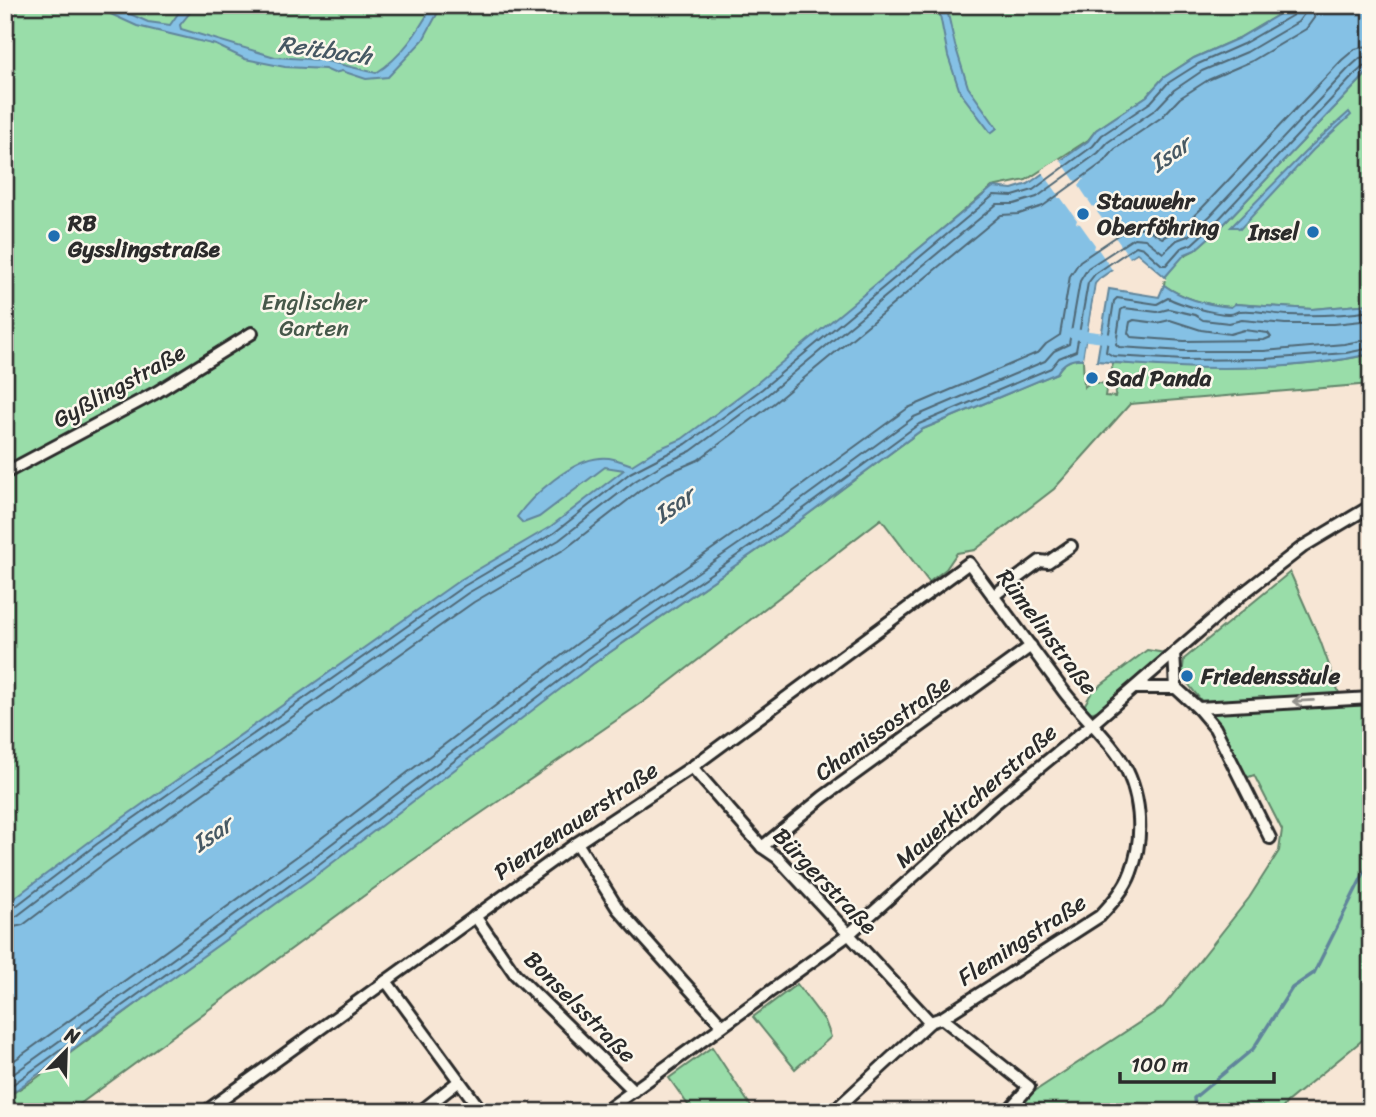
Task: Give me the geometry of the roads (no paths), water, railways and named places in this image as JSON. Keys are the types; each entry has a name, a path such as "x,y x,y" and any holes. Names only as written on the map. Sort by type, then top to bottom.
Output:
{"street":[{"name":"Gyßlingstraße","path":"5,473 157,392 252,333"},
{"name":"Mauerkircherstraße","path":"604,1112 848,935 992,806 1135,688 1241,595 1304,546 1371,506"},
{"path":"993,596 1041,561 1048,562 1071,546"},
{"name":"Rümelinstraße","path":"969,563 1091,725"},
{"name":"Pienzenauerstraße","path":"205,1112 577,843 692,767 969,563"},
{"name":"Chamissostraße","path":"762,848 823,797 1031,646"},
{"path":"1174,653 1177,688 1215,728 1270,838"},
{"path":"1135,688 1177,688"},
{"path":"1198,708 1371,698"},
{"name":"Flemingstraße","path":"834,1112 930,1022 942,1018 1100,915 1117,897 1131,873 1139,826 1137,800 1130,776 1119,756 1091,725"},
{"name":"Bürgerstraße","path":"692,767 762,848 778,858 930,1022"},
{"path":"577,843 618,909 722,1025"},
{"name":"Bonselsstraße","path":"475,916 515,974 634,1091"},
{"path":"386,981 482,1112"},
{"path":"942,1018 1029,1087 1007,1112"},
{"path":"420,1112 458,1082"}],"water":[{"path":"91,5 110,5 148,22 170,25 184,5 196,5 180,25 181,29 275,57 322,60 376,73 402,51 433,5 442,5 423,40 388,77 366,79 342,71 334,73 325,69 285,67 245,59 216,45 137,26"},
{"path":"938,5 946,5 968,87 997,128 991,133 960,92 948,56"},
{"name":"Isar","path":"1295,5 1371,5 1371,69 1223,225 1195,250 1185,254 1165,277 1137,253 1099,279 1095,284 1083,359 1068,362 1057,373 923,429 788,529 593,664 323,870 5,1098 5,905 93,839 460,580 550,527 624,470 605,467 539,517 523,523 517,517 524,508 542,489 565,472 589,460 600,458 632,465 656,450 682,439 757,383 993,187 1012,189 1028,184 1088,141 1096,130 1147,96 1163,78 1194,58 1239,38"},
{"path":"1349,112 1351,115 1313,150 1240,229 1231,227 1310,147"},
{"path":"1164,285 1196,300 1231,307 1235,304 1312,309 1371,304 1371,354 1304,364 1234,368 1097,361 1109,289 1159,297"}],"waterway":[{"path":"1073,334 1112,339"},
{"path":"1195,1112 1194,1098 1253,1049 1292,988 1314,973 1371,859"}],"place":[{"name":"Stauwehr Oberföhring","path":"1083,214"},
{"name":"Insel","path":"1313,232"},
{"name":"RB Gysslingstraße","path":"54,236"},
{"name":"Sad Panda","path":"1092,378"},
{"name":"Friedenssäule","path":"1187,676"}],"water label":[{"name":"Reitbach","path":"325,50"}],"park label":[{"name":"Englischer Garten","path":"314,315"}]}
